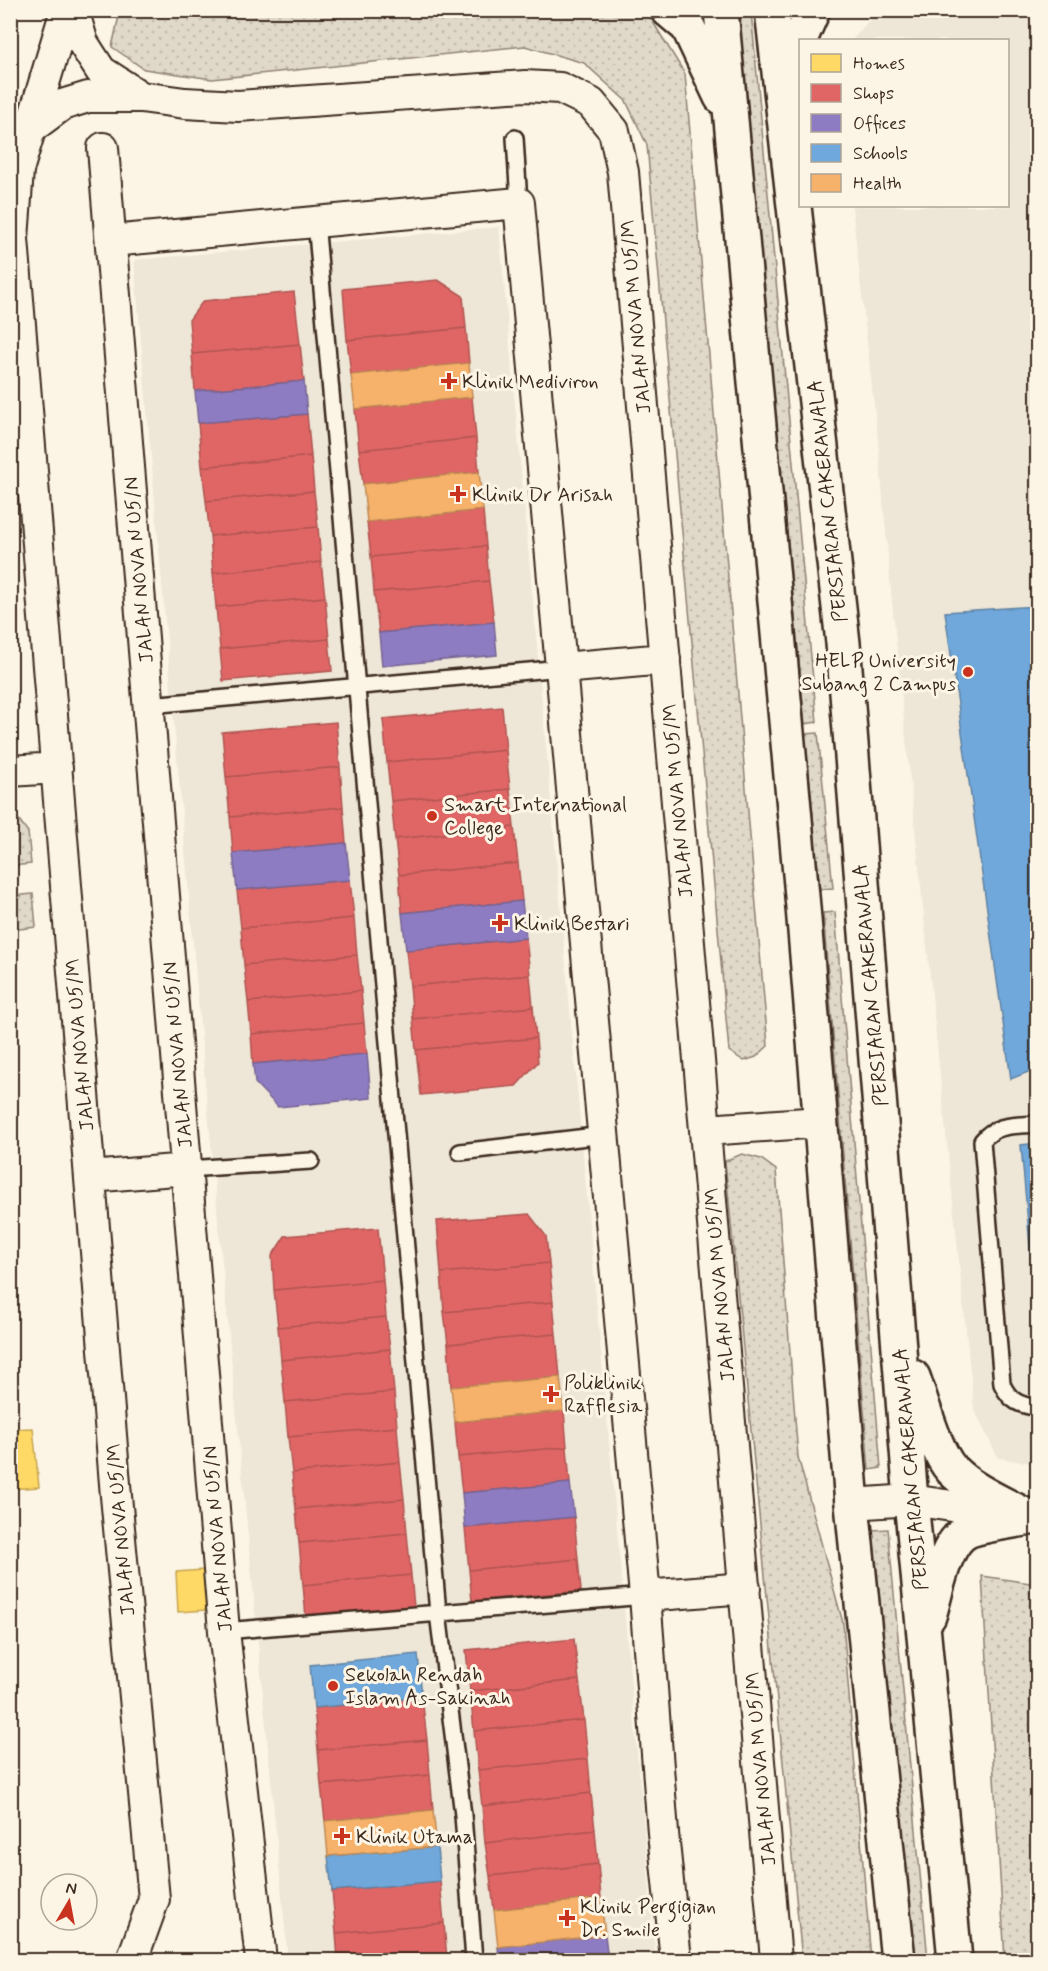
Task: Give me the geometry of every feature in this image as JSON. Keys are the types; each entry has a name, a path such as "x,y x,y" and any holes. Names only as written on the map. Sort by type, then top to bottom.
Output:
{"street":[{"name":"JALAN NOVA U5/M","path":"66,10 18,170 13,239 116,1496 154,1899 132,1960"},
{"path":"72,10 83,43 101,71 141,97"},
{"path":"668,10 688,27 730,117"},
{"path":"721,10 821,1122 852,1504 898,1960"},
{"name":"PERSIARAN CAKERAWALA","path":"772,10 843,643 911,1500 955,1960"},
{"path":"800,39 813,10"},
{"path":"783,114 793,56 799,42"},
{"name":"JALAN NOVA M U5/M","path":"31,128 62,105 88,97 141,97 185,103 238,106 525,86 560,88 591,103 614,131 623,172 776,1960"},
{"name":"JALAN NOVA N U5/N","path":"103,148 224,1631 261,1960"},
{"path":"111,241 519,203 676,1960"},
{"path":"562,668 665,659"},
{"path":"10,771 57,768"},
{"path":"706,1130 821,1122"},
{"path":"90,1177 187,1169"},
{"path":"898,1338 940,1452 951,1469 972,1485 1034,1519"},
{"path":"852,1504 911,1500 1034,1519"},
{"path":"925,1632 946,1557 953,1541 968,1530 1034,1519"},
{"path":"645,1596 745,1588"}],"lane":[{"path":"514,138 519,203"},
{"path":"316,221 438,1613 463,1815 474,1960"},
{"path":"149,705 562,668"},
{"path":"1038,1124 1004,1127 990,1131 982,1141 1002,1384 1007,1395 1017,1404 1038,1408"},
{"path":"460,1152 604,1135"},
{"path":"187,1169 311,1161"},
{"path":"224,1631 645,1596"}],"shaded area":[{"path":"369,10 382,13 447,10 638,11 648,14 685,74 768,1046 756,1057 744,1061 729,1051 647,145 626,101 584,63 525,46 212,79 144,69 112,47 120,11"},
{"path":"737,11 751,11 817,722 805,724"},
{"name":"HELP University Subang 2 Campus","path":"877,11 1037,11 1037,1464 998,1458 974,1409 892,602 878,441 852,207 1009,207 1009,39 853,39"},
{"path":"499,227 656,1960 288,1960 205,1081 134,260"},
{"path":"818,733 833,888 820,889 805,734"},
{"path":"11,809 28,832 31,864 11,866"},
{"path":"33,894 36,927 11,930 11,896"},
{"path":"835,912 881,1468 869,1470 823,913"},
{"path":"742,1154 761,1159 776,1170 798,1457 843,1623 871,1960 802,1960 725,1161"},
{"path":"888,1529 928,1960 913,1960 873,1530"},
{"path":"982,1576 1037,1584 1037,1960 1005,1960"}],"building: Homes":[{"path":"33,1428 39,1487 10,1489 10,1429"},
{"path":"203,1570 207,1610 178,1612 176,1572"}],"building: Shops":[{"path":"438,280 463,296 466,328 347,340 343,289"},
{"path":"294,292 300,344 192,354 189,320 203,301"},
{"path":"466,328 469,363 351,375 347,340"},
{"path":"300,344 304,381 195,391 192,354"},
{"path":"472,397 476,438 359,450 355,409"},
{"path":"307,414 311,456 202,467 198,423"},
{"path":"476,438 479,472 363,484 359,450"},
{"path":"311,456 314,491 206,501 202,467"},
{"path":"314,491 318,527 210,536 206,501"},
{"path":"483,510 486,546 371,557 367,522"},
{"path":"318,527 321,562 213,573 210,536"},
{"path":"486,546 489,581 374,592 371,557"},
{"path":"321,562 325,597 216,607 213,573"},
{"path":"489,581 494,622 379,633 374,592"},
{"path":"325,597 329,639 220,649 216,607"},
{"path":"329,639 332,671 223,681 220,649"},
{"path":"502,707 506,750 387,762 383,719"},
{"path":"336,722 340,767 226,777 222,732"},
{"path":"506,750 510,789 391,801 387,762"},
{"path":"340,767 343,807 230,817 226,777"},
{"path":"510,789 514,827 395,839 391,801"},
{"path":"343,807 346,843 233,853 230,817"},
{"path":"514,827 518,863 399,875 395,839"},
{"path":"518,863 522,901 402,913 399,875"},
{"path":"350,880 354,918 241,928 237,890"},
{"path":"354,918 357,955 244,965 241,928"},
{"path":"526,938 530,975 410,986 406,950"},
{"path":"357,955 361,991 248,1002 244,965"},
{"path":"530,975 533,1007 413,1019 410,986"},
{"path":"361,991 364,1023 251,1034 248,1002"},
{"path":"533,1007 536,1038 416,1050 413,1019"},
{"path":"364,1023 367,1054 253,1064 251,1034"},
{"path":"536,1038 538,1062 516,1086 421,1095 416,1050"},
{"path":"529,1214 546,1236 549,1263 441,1273 437,1221"},
{"path":"378,1228 383,1280 274,1290 272,1256 285,1236"},
{"path":"549,1263 553,1302 444,1312 441,1273"},
{"path":"383,1280 386,1317 278,1327 274,1290"},
{"path":"553,1302 556,1334 448,1344 444,1312"},
{"path":"386,1317 390,1349 281,1360 278,1327"},
{"path":"556,1334 560,1377 451,1387 448,1344"},
{"path":"390,1349 394,1392 285,1402 281,1360"},
{"path":"394,1392 397,1427 288,1437 285,1402"},
{"path":"564,1411 567,1447 458,1457 455,1422"},
{"path":"397,1427 400,1462 292,1473 288,1437"},
{"path":"567,1447 570,1483 462,1493 458,1457"},
{"path":"400,1462 404,1499 296,1509 292,1473"},
{"path":"404,1499 407,1533 299,1543 296,1509"},
{"path":"574,1517 578,1559 469,1570 465,1528"},
{"path":"407,1533 411,1575 303,1585 299,1543"},
{"path":"578,1559 581,1591 472,1601 469,1570"},
{"path":"411,1575 414,1607 306,1617 303,1585"},
{"path":"574,1639 579,1680 470,1691 466,1650"},
{"path":"579,1680 584,1720 474,1731 470,1691"},
{"path":"422,1697 427,1740 318,1750 314,1708"},
{"path":"584,1720 588,1759 478,1770 474,1731"},
{"path":"427,1740 430,1775 321,1785 318,1750"},
{"path":"588,1759 591,1793 482,1806 478,1770"},
{"path":"430,1775 433,1810 325,1821 321,1785"},
{"path":"591,1793 595,1830 485,1843 482,1806"},
{"path":"595,1830 598,1864 490,1876 485,1843"},
{"path":"598,1864 601,1898 494,1910 490,1876"},
{"path":"440,1881 444,1923 336,1933 332,1891"},
{"path":"444,1923 447,1960 338,1960 336,1933"}],"building: Offices":[{"path":"304,381 307,414 198,423 195,391"},
{"path":"494,622 497,655 382,666 379,633"},
{"path":"346,843 350,880 237,890 233,853"},
{"path":"522,901 526,938 406,950 402,913"},
{"path":"367,1054 371,1098 278,1107 255,1083 253,1064"},
{"path":"570,1483 574,1517 465,1528 462,1493"},
{"path":"605,1935 608,1960 499,1960 498,1947"}],"building: Schools":[{"path":"1038,606 1038,1068 1011,1079 945,612"},
{"path":"1038,1143 1038,1337 1021,1145"},
{"path":"418,1654 422,1697 314,1708 310,1665"},
{"path":"437,1847 440,1881 332,1891 328,1856"}],"building: Health":[{"path":"469,363 472,397 355,409 351,375"},
{"path":"479,472 483,510 367,522 363,484"},
{"path":"560,1377 564,1411 455,1422 451,1387"},
{"path":"433,1810 437,1847 328,1856 325,1821"},
{"path":"601,1898 605,1935 498,1947 494,1910"}],"place":[{"name":"Klinik Mediviron","path":"449,381"},
{"name":"Klinik Dr Arisah","path":"458,494"},
{"name":"HELP University Subang 2 Campus","path":"968,672"},
{"name":"Smart International College","path":"432,816"},
{"name":"Klinik Bestari","path":"500,923"},
{"name":"Poliklinik Rafflesia","path":"551,1394"},
{"name":"Sekolah Rendah Islam As-Sakinah","path":"333,1686"},
{"name":"Klinik Utama","path":"342,1836"},
{"name":"Klinik Pergigian Dr. Smile","path":"567,1918"}]}
